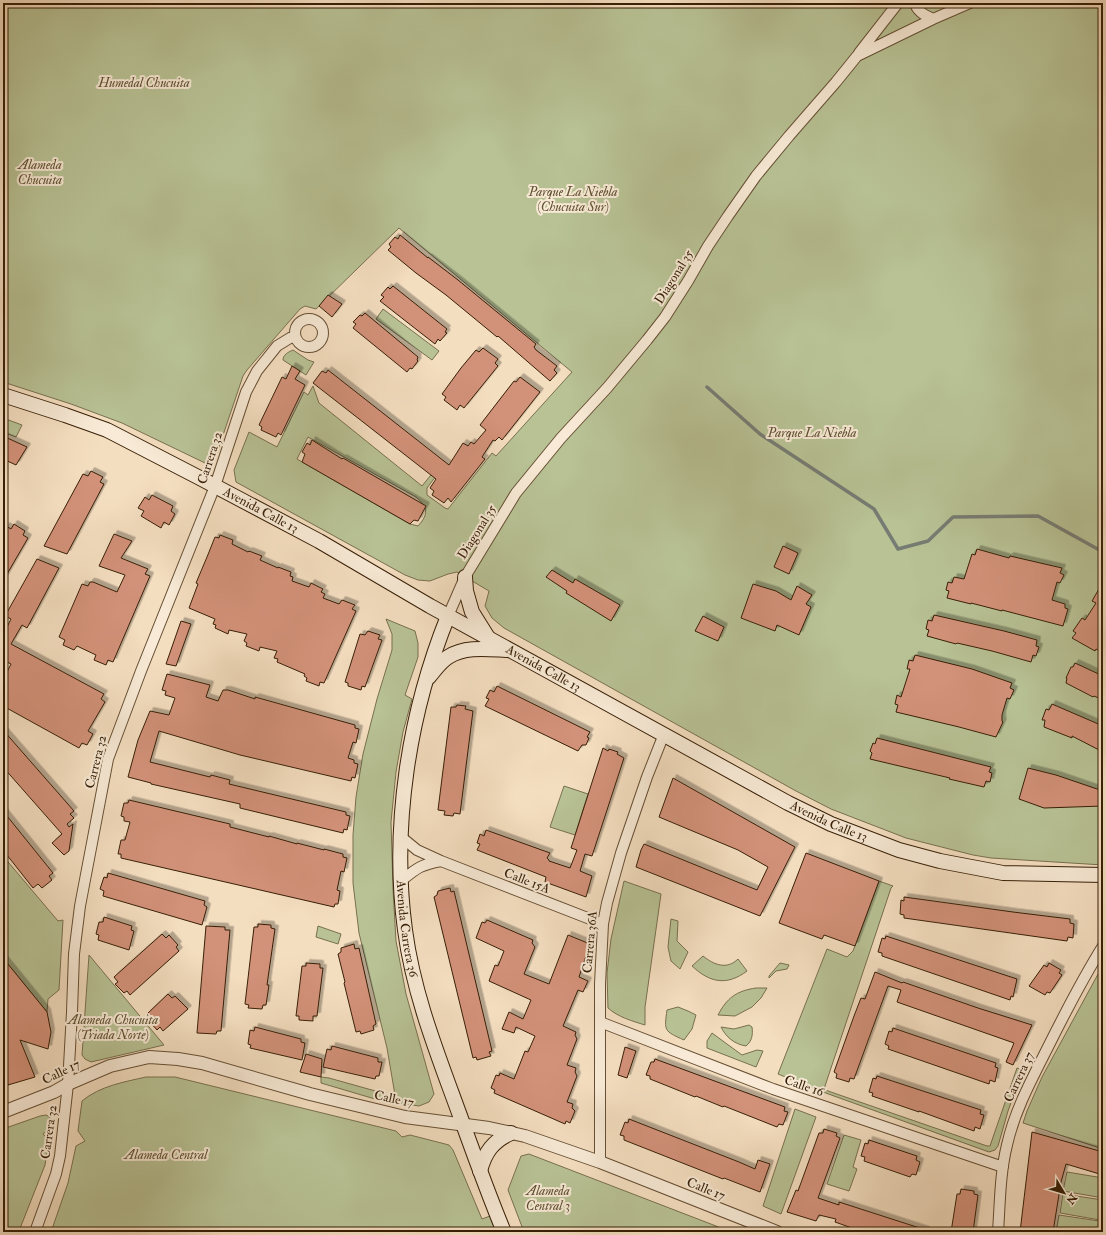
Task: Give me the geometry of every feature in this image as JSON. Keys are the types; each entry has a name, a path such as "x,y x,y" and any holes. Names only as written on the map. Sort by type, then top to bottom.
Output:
{"main road":[{"name":"Avenida Calle 13","path":"3,396 65,415 107,430 319,541 448,616 831,824 899,850 940,861 1003,873 1103,875"},
{"path":"465,576 466,592 472,612 488,638"},
{"name":"Avenida Carrera 36","path":"448,616 438,640 416,717 401,809 400,881 405,930 414,981 431,1038 504,1232"},
{"path":"426,680 440,664 459,652 470,649 511,650"},
{"path":"480,1171 484,1157 488,1150 503,1137 511,1133"}],"street":[{"path":"857,56 898,3"},
{"path":"915,3 916,8 922,14 933,19"},
{"name":"Diagonal 35","path":"448,616 465,576 516,493 665,317 708,246 756,176 857,56 933,19 970,3"},
{"name":"Carrera 32","path":"35,1232 56,1174 60,1156 68,1084 74,954 80,906 108,759 141,671 215,486 246,392 257,371 277,346 290,338 295,337"},
{"name":"Carrera 36A","path":"600,1162 600,966 603,924 614,874 653,760 664,734"},
{"name":"Calle 15A","path":"400,836 417,850 441,862 603,924"},
{"path":"400,881 425,864 441,862"},
{"name":"Carrera 37","path":"998,1232 1003,1167 1007,1144 1016,1113 1027,1086 1070,1004 1103,946"},
{"name":"Calle 16","path":"600,1022 774,1089 1003,1167"},
{"name":"Calle 17","path":"3,1112 54,1092 68,1084 110,1066 149,1057 178,1059 202,1063 310,1094 406,1117 489,1128 525,1136 600,1162 777,1232"}],"green space":[{"path":"3,3 1103,3 1103,865 991,858 973,855 906,838 831,809 796,791 504,628 492,618 485,606 489,591 457,572 430,581 418,580 405,575 236,482 234,470 249,432 277,447 304,392 308,395 313,386 319,403 422,486 443,460 442,468 427,488 427,495 448,509 492,453 496,456 572,372 399,228 316,309 305,306 300,309 247,370 243,376 216,456 205,463 122,423 71,404 3,382 3,133 7,120 3,119","holes":["308,437 416,497 423,504 426,511 422,522 418,526 410,524 297,459"]},
{"path":"383,309 439,351 432,360 376,319"},
{"path":"293,350 308,360 314,362 306,375 283,360 286,354"},
{"path":"3,418 22,425 16,437 3,432"},
{"path":"386,619 415,631 418,643 418,657 405,695 412,699 403,732 396,772 391,822 396,941 406,994 434,1094 429,1102 419,1106 375,1099 321,1083 321,1077 329,1078 379,1092 390,1098 393,1098 395,1095 387,1048 359,933 353,883 353,835 356,797 363,754 377,699 392,650 392,634"},
{"path":"564,786 588,794 575,835 550,827"},
{"path":"3,856 58,921 63,920 59,990 48,999 47,1012 3,958"},
{"path":"624,881 661,894 645,1007 645,1025 621,1016 608,1008 607,973 611,939"},
{"path":"879,881 893,886 891,888 825,1089 990,1146 1017,1068 1023,1070 1008,1111 998,1146 995,1150 989,1152 823,1092 778,1074 827,949 847,957 853,951"},
{"path":"671,919 678,921 677,941 688,952 680,969 671,961 668,947"},
{"path":"318,926 341,934 338,944 316,937"},
{"name":"Alameda Chucuita (Triada Norte)","path":"89,955 164,1045 91,1062 85,1059 82,1055"},
{"path":"703,956 720,965 729,964 738,959 747,971 732,979 712,979 705,976 692,966"},
{"path":"780,963 789,965 787,969 776,971 769,978 769,976"},
{"path":"1103,965 1103,1149 1023,1123 1042,1077"},
{"path":"756,988 767,988 761,998 752,1007 735,1016 718,1015 725,1004 733,996 743,991"},
{"path":"678,1007 696,1015 692,1029 684,1040 669,1032 666,1026 667,1010"},
{"path":"749,1025 752,1027 752,1035 750,1042 746,1046 731,1040 721,1027 734,1029"},
{"path":"712,1033 742,1055 757,1050 763,1051 756,1067 707,1048 707,1041"},
{"name":"Alameda Central","path":"146,1077 175,1077 396,1131 402,1137 410,1135 449,1145 453,1150 482,1219 490,1216 496,1232 51,1232 68,1183 76,1146 85,1141 78,1131 82,1101 104,1088"},
{"path":"795,1109 816,1117 781,1214 763,1206"},
{"path":"46,1115 50,1117 51,1127 43,1134 49,1140 45,1165 19,1231 3,1230 3,1129"},
{"path":"844,1135 861,1140 853,1167 857,1169 849,1191 827,1184"},
{"name":"Alameda Central 3","path":"529,1154 730,1232 524,1232 508,1190 521,1156"},
{"path":"1067,1172 1103,1178 1103,1198 1063,1191"},
{"path":"1063,1194 1103,1200 1100,1220 1060,1213"},
{"path":"1059,1215 1099,1221 1097,1232 1056,1232"}],"building":[{"path":"400,235 536,344 534,347 536,350 557,366 554,370 557,373 550,381 498,336 497,337 388,250 391,247 389,244 395,237 398,239"},
{"path":"393,286 447,329 445,332 447,333 440,341 438,339 435,344 380,301 384,297 381,295 388,287 390,289"},
{"path":"328,295 342,304 332,317 319,306"},
{"path":"365,313 418,357 418,361 412,369 410,368 407,372 353,328 356,324 353,322 360,315 362,316"},
{"path":"483,348 498,359 495,363 498,366 464,408 460,405 457,410 444,400 446,397 442,394 476,350 479,352"},
{"path":"292,366 300,371 295,379 305,385 281,435 278,433 276,437 261,430 262,427 259,425 282,377 286,379"},
{"path":"328,370 449,465 463,443 468,446 471,442 474,444 486,430 480,425 514,381 516,382 520,377 540,392 502,440 499,437 495,441 493,440 482,457 485,459 451,502 448,498 444,503 432,495 434,491 430,488 436,479 313,383 322,371 326,373"},
{"path":"3,436 27,447 16,465 3,459"},
{"path":"312,440 342,459 343,458 426,506 418,521 414,520 410,524 302,462 305,454 302,452 307,443 310,445"},
{"path":"91,471 103,477 100,482 104,484 67,554 44,546 83,474 88,476"},
{"path":"152,495 173,506 171,511 175,514 169,525 164,522 161,528 141,516 144,511 138,508 145,497 149,500"},
{"path":"14,524 25,531 23,535 28,538 3,581 3,532 6,526 11,529"},
{"path":"114,534 132,541 121,558 148,569 145,574 150,576 113,662 108,660 106,665 94,660 96,655 77,646 74,650 63,645 65,640 59,637 82,584 88,586 90,582 93,582 117,592 125,575 99,566"},
{"path":"220,535 233,540 232,544 248,552 249,551 262,556 260,560 291,572 290,576 293,577 292,581 309,587 311,583 323,589 321,592 325,594 323,598 339,604 342,600 355,605 352,609 356,611 324,683 320,682 319,686 306,681 307,678 304,676 305,674 277,662 278,659 274,658 277,651 260,647 259,651 246,646 247,643 244,641 247,634 229,630 228,634 215,628 216,625 213,624 215,619 189,608 198,584 196,583 215,537 219,538"},
{"path":"783,546 798,553 789,574 774,567"},
{"path":"977,549 1009,558 1010,556 1062,568 1060,573 1064,575 1060,583 1057,582 1052,600 1065,604 1065,608 1068,609 1063,626 1002,610 947,598 949,591 946,590 948,582 952,583 954,577 964,579 972,554 975,555"},
{"path":"37,559 59,568 27,628 22,625 11,644 104,694 101,699 105,702 88,731 93,734 87,745 82,743 79,748 3,706 3,680 11,664 3,660 3,635 11,619 5,616"},
{"path":"552,570 573,583 575,579 620,605 611,621 566,593 567,591 546,577"},
{"path":"1103,582 1103,653 1096,649 1095,651 1072,638 1076,633 1073,631 1082,618 1085,620 1096,603 1092,601"},
{"path":"753,584 776,591 791,600 797,586 812,595 806,604 811,607 799,635 777,625 775,631 741,618"},
{"path":"934,615 1037,640 1036,646 1039,647 1036,656 1033,655 1031,662 992,651 956,644 927,636 929,630 926,629 928,620 932,621"},
{"path":"703,616 724,627 718,641 695,631"},
{"path":"181,621 191,624 176,666 166,664"},
{"path":"368,631 380,635 378,639 382,640 365,687 362,686 361,690 348,686 348,683 345,682 360,634 365,635"},
{"path":"915,655 972,669 1012,683 1010,688 1014,690 1010,699 1007,698 1002,715 1003,722 996,737 896,712 898,705 895,704 897,695 901,697 910,669 907,669 909,660 913,661"},
{"path":"1075,663 1103,676 1103,700 1094,696 1093,697 1066,683 1066,678 1071,667 1073,667"},
{"path":"167,674 210,685 206,697 218,701 223,690 228,690 255,699 255,697 355,725 355,728 359,729 356,743 353,742 348,758 354,760 354,763 358,764 355,778 352,777 351,781 240,755 159,731 150,762 210,777 211,775 230,780 229,784 346,812 346,815 350,816 347,830 344,829 343,833 240,808 240,804 151,784 128,777 138,740 150,711 169,715 175,698 165,695 166,691 162,690"},
{"path":"497,686 590,732 587,737 589,738 586,745 582,745 578,751 485,706 489,699 486,698 490,690 494,692"},
{"path":"1052,704 1103,726 1103,752 1072,736 1072,738 1044,727 1045,720 1042,720 1046,709 1049,710"},
{"path":"457,705 466,706 465,709 473,711 460,814 454,813 453,816 444,815 445,811 438,810 451,707 456,707"},
{"path":"3,730 74,811 70,814 74,818 67,824 69,827 73,824 69,851 64,855 52,843 62,834 3,767"},
{"path":"877,738 991,767 989,772 992,773 990,782 986,781 984,787 870,759 872,753 870,751"},
{"path":"603,748 608,751 609,749 618,752 617,754 624,758 592,856 585,854 580,871 592,876 586,897 545,882 546,877 477,850 480,844 477,843 480,834 484,836 486,830 550,853 547,858 549,861 570,868 577,850 571,848"},
{"path":"1028,768 1056,775 1103,791 1103,806 1044,808 1019,799"},
{"path":"673,778 795,847 760,916 636,867 644,844 757,890 768,867 738,850 659,817"},
{"path":"129,800 230,824 230,827 269,837 343,854 343,857 347,858 344,872 341,871 337,890 340,891 338,904 335,904 334,907 121,858 121,854 118,854 121,840 125,840 130,822 124,821 124,817 121,816 124,803 128,803"},
{"path":"3,811 53,873 49,876 52,880 42,888 38,884 33,888 3,850"},
{"path":"806,853 879,881 855,946 824,935 822,939 779,923"},
{"path":"108,873 205,901 204,905 207,907 202,925 103,896 104,891 100,889 104,877 107,878"},
{"path":"450,888 451,892 454,891 492,1051 489,1052 491,1056 477,1060 476,1057 473,1058 434,897 437,895 438,891"},
{"path":"904,897 1070,919 1070,923 1074,924 1073,938 1068,937 1067,941 904,918 904,915 900,914 901,900 904,901"},
{"path":"104,917 132,926 131,930 134,931 129,950 98,940 99,935 96,934 99,922 103,922"},
{"path":"487,920 533,940 532,943 535,947 524,974 549,984 568,935 590,944 579,977 588,981 583,992 578,990 563,1026 576,1032 575,1035 577,1039 567,1065 576,1068 575,1072 577,1076 567,1102 573,1104 572,1108 575,1111 570,1123 566,1121 565,1124 494,1093 495,1090 491,1088 496,1075 499,1076 500,1073 514,1079 525,1051 528,1052 535,1036 516,1027 514,1033 502,1029 509,1012 523,1019 531,1000 489,981 495,965 498,966 504,951 476,938 482,922 485,923"},
{"path":"258,924 271,925 271,928 275,929 267,985 269,985 266,1005 263,1005 262,1009 248,1008 249,1005 245,1004 254,927 258,927"},
{"path":"206,926 225,927 225,930 230,930 221,1031 217,1031 216,1034 197,1033"},
{"path":"162,934 166,938 169,935 178,945 176,947 179,951 130,995 127,991 124,993 115,984 118,982 114,977"},
{"path":"886,936 1017,979 1013,997 1011,996 1010,1000 882,956 882,953 878,952 882,938 885,939"},
{"path":"354,944 355,949 359,948 376,1024 373,1026 374,1030 361,1034 360,1031 356,1032 338,954 341,952 341,948"},
{"path":"3,958 47,1012 51,1032 48,1049 20,1040 35,1077 8,1085 3,1061"},
{"path":"306,963 320,964 320,968 323,968 317,1016 313,1016 313,1021 299,1020 299,1016 296,1016 302,966 306,966"},
{"path":"1049,963 1061,970 1059,973 1062,975 1050,993 1047,992 1045,995 1029,986 1044,965 1047,967"},
{"path":"875,972 902,983 903,982 1032,1025 1013,1065 1006,1062 1014,1043 897,1002 901,990 888,986 854,1079 850,1078 849,1082 836,1078 837,1074 834,1072 854,1016 861,998 865,999"},
{"path":"168,994 172,998 175,996 188,1009 163,1031 160,1027 157,1030 148,1020 151,1018 147,1014"},
{"path":"255,1027 301,1039 301,1042 305,1043 302,1060 250,1048 251,1045 248,1044 250,1030 254,1031"},
{"path":"893,1028 996,1063 995,1067 998,1068 995,1082 990,1080 989,1084 888,1049 889,1046 885,1044 889,1031 892,1032"},
{"path":"332,1046 378,1058 378,1062 382,1062 379,1076 376,1076 375,1079 323,1067 327,1049 331,1050"},
{"path":"625,1047 636,1051 627,1078 618,1075"},
{"path":"306,1054 322,1059 321,1077 300,1072"},
{"path":"655,1059 785,1107 784,1111 788,1112 783,1125 779,1124 777,1127 650,1079 650,1076 646,1075 651,1062 654,1062"},
{"path":"877,1076 981,1110 980,1114 984,1115 980,1129 975,1127 974,1131 872,1096 873,1093 869,1092 873,1078 876,1079"},
{"path":"629,1119 755,1169 758,1160 770,1164 760,1192 624,1140 624,1136 620,1135 625,1122 628,1123"},
{"path":"824,1129 837,1133 836,1136 840,1138 818,1198 839,1205 839,1202 926,1230 926,1232 863,1232 835,1222 836,1219 819,1215 816,1221 787,1212 796,1190 798,1191 819,1133 823,1133"},
{"path":"1032,1132 1103,1152 1103,1175 1066,1164 1061,1182 1053,1232 1020,1232"},
{"path":"869,1140 917,1156 916,1160 920,1162 916,1175 912,1174 910,1177 864,1161 865,1157 861,1156 865,1143 868,1144"},
{"path":"961,1189 974,1191 974,1194 978,1195 973,1232 951,1232 957,1194 960,1194"}],"waterway":[{"path":"707,387 760,434 874,509 898,549 928,541 953,517 1038,516 1103,552"}],"park label":[{"name":"Humedal Chucuita","path":"144,83"},
{"name":"Alameda Chucuita","path":"40,172"},
{"name":"Parque La Niebla (Chucuita Sur)","path":"573,200"},
{"name":"Parque La Niebla","path":"812,433"}]}
